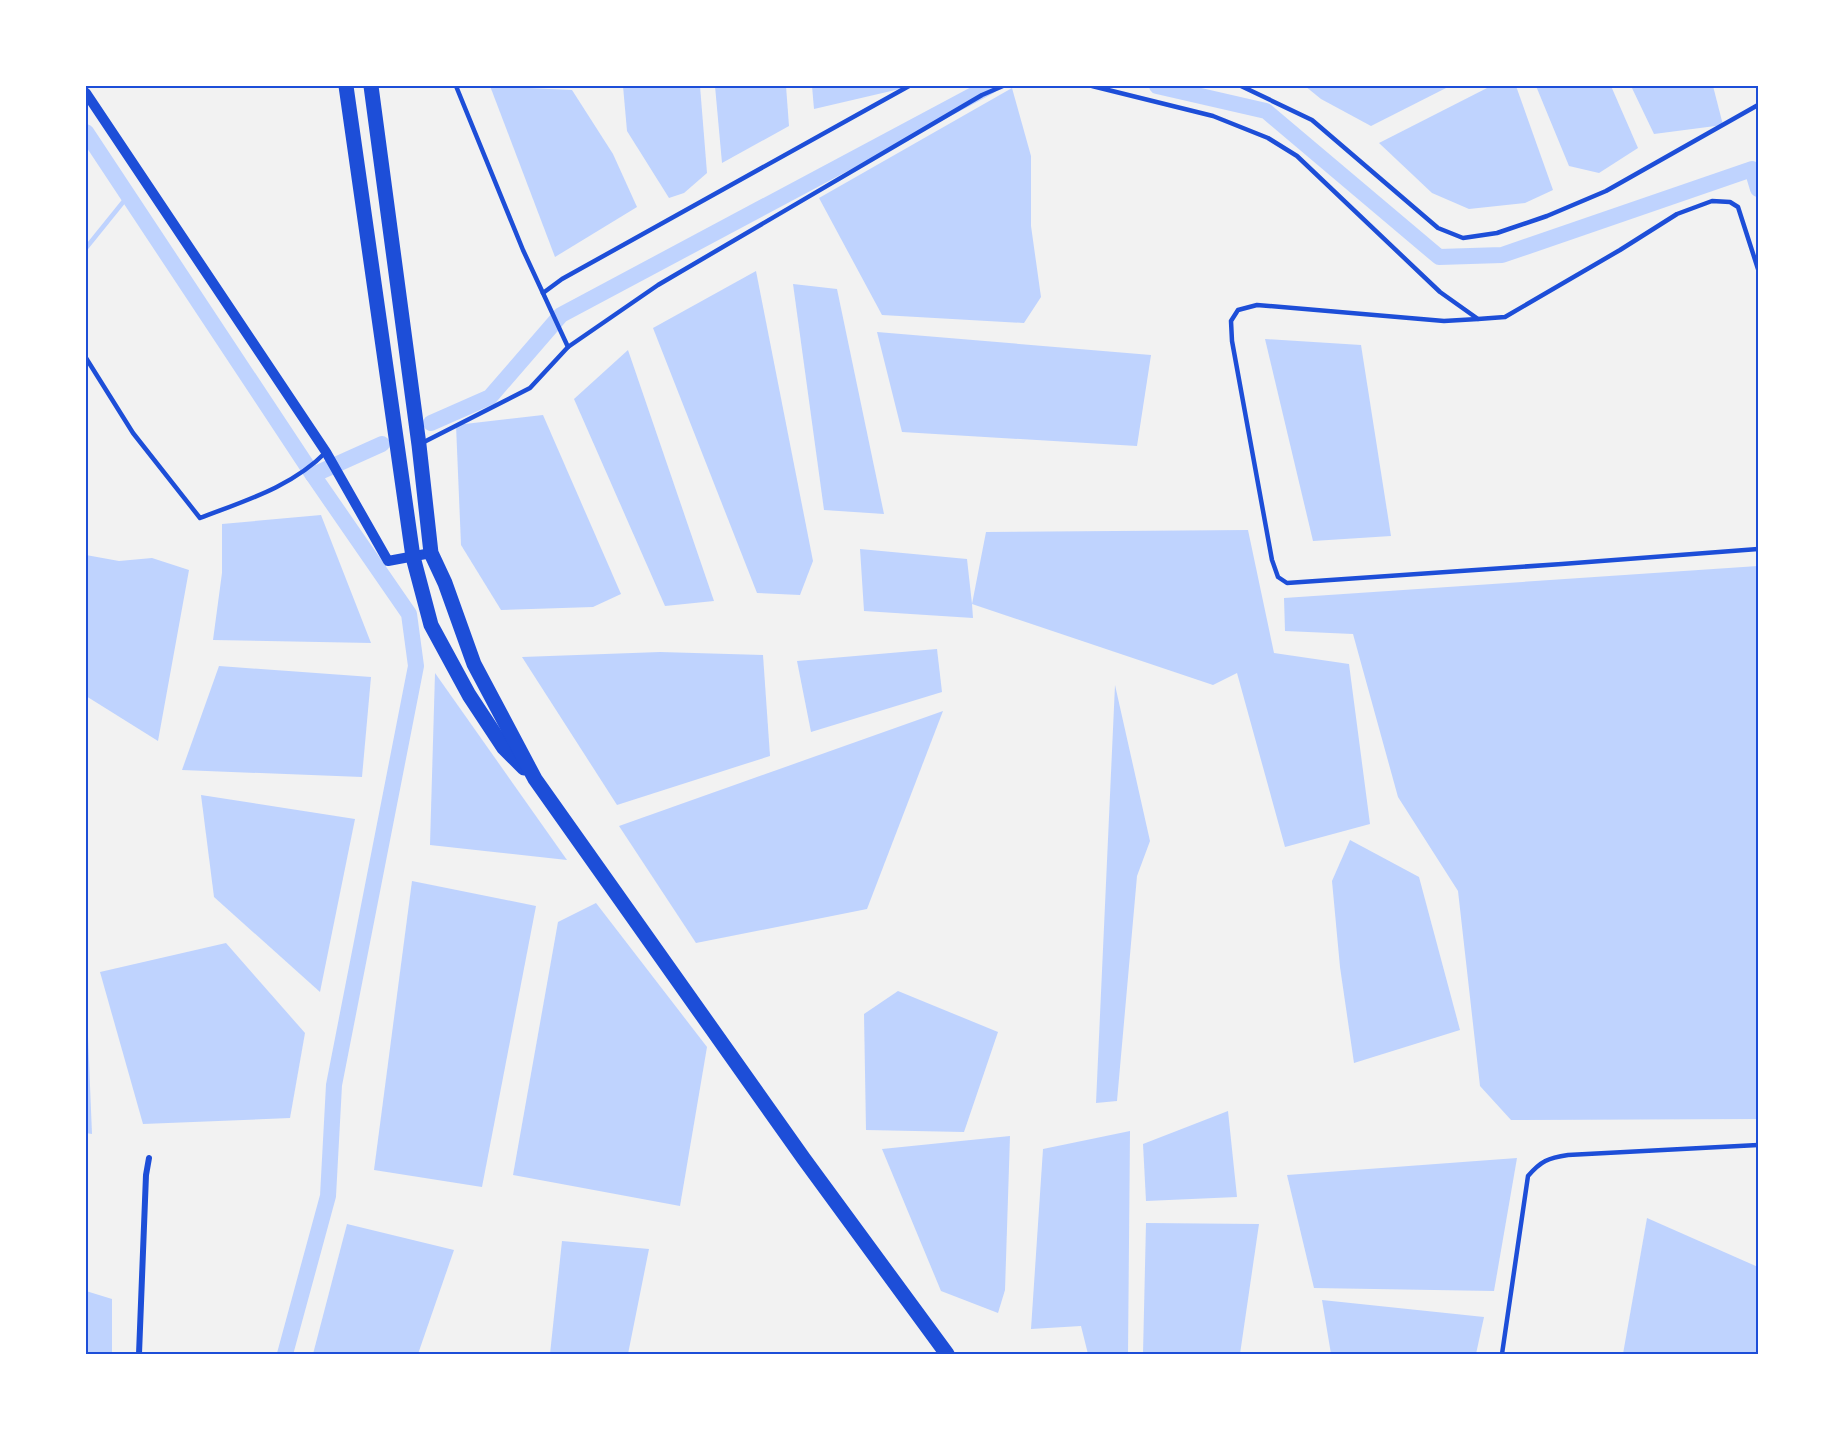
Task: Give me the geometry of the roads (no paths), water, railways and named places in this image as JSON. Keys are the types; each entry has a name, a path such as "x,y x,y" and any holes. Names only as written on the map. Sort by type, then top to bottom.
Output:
{"main road":[{"path":"346,86 413,557 431,625 469,695 504,748 535,779"},
{"path":"371,86 419,445 431,553 445,583 474,664 535,779 804,1159 947,1354"}],"street":[{"path":"86,93 322,457 345,483 388,561 431,553"},
{"path":"139,1354 145,1198 149,1158"}],"lane":[{"path":"456,86 522,250 568,347"},
{"path":"543,293 562,279 909,86"},
{"path":"419,445 530,388 568,347 658,285 981,95 1003,86"},
{"path":"1092,86 1213,116 1268,138 1297,156 1440,292 1478,319"},
{"path":"1241,86 1312,120 1438,228 1463,238 1497,233 1547,216 1606,191 1758,105"},
{"path":"1758,269 1738,207 1730,202 1712,201 1677,214 1505,317 1444,321 1257,305 1238,310 1231,321 1232,341 1272,560 1278,577 1287,583 1758,549"},
{"path":"86,358 132,434 200,518 276,488 301,474 322,457"},
{"path":"1502,1354 1528,1176 1539,1163 1553,1157 1568,1155 1758,1145"}],"water":[{"path":"490,86 572,90 613,154 637,207 555,257"},
{"path":"623,86 700,86 707,173 684,193 669,198 627,131"},
{"path":"715,86 786,86 789,126 722,163"},
{"path":"812,86 904,86 904,88 814,109"},
{"path":"1305,86 1450,86 1371,126 1321,99"},
{"path":"1491,86 1516,86 1553,190 1525,203 1469,209 1432,193 1379,143"},
{"path":"1536,86 1611,86 1638,148 1599,173 1569,166"},
{"path":"1631,86 1713,86 1723,125 1654,134"},
{"path":"1012,88 1031,156 1031,226 1041,297 1024,323 882,315 819,198"},
{"path":"756,271 813,561 800,595 757,593 653,328"},
{"path":"793,284 837,289 884,514 824,510"},
{"path":"877,332 1151,355 1137,446 902,432"},
{"path":"1265,339 1361,345 1391,536 1313,541"},
{"path":"628,350 714,601 665,606 574,399"},
{"path":"543,415 621,594 593,607 501,610 461,545 456,425"},
{"path":"321,515 371,643 213,640 222,573 222,524"},
{"path":"1248,530 1274,653 1349,664 1370,824 1285,847 1237,673 1213,685 972,604 986,532"},
{"path":"860,549 967,559 973,618 864,611"},
{"path":"86,555 119,561 152,558 189,570 158,741 86,696"},
{"path":"1758,566 1758,1119 1511,1120 1480,1086 1458,891 1398,797 1353,634 1285,631 1284,598"},
{"path":"937,649 942,692 811,732 797,661"},
{"path":"660,652 763,655 770,756 617,805 522,657"},
{"path":"219,666 371,677 362,777 182,770"},
{"path":"435,673 567,860 430,845"},
{"path":"1115,685 1150,841 1137,876 1117,1101 1096,1103"},
{"path":"943,711 867,909 696,943 619,826"},
{"path":"201,795 355,819 320,992 214,897"},
{"path":"1350,840 1419,877 1460,1030 1354,1063 1340,967 1332,881"},
{"path":"412,881 536,906 482,1187 374,1170"},
{"path":"596,903 707,1047 680,1206 513,1175 558,922"},
{"path":"226,943 305,1033 290,1118 143,1124 100,972"},
{"path":"86,988 92,1134 86,1133"},
{"path":"898,991 998,1032 964,1132 866,1130 864,1014"},
{"path":"1228,1111 1237,1197 1146,1201 1143,1144"},
{"path":"1130,1131 1128,1354 1088,1354 1081,1326 1031,1329 1043,1149"},
{"path":"1010,1136 1005,1290 998,1313 941,1291 882,1149"},
{"path":"1517,1158 1494,1291 1314,1288 1287,1175"},
{"path":"1647,1218 1758,1267 1758,1354 1623,1354"},
{"path":"1146,1223 1259,1224 1240,1354 1143,1354"},
{"path":"347,1224 454,1250 418,1354 313,1354"},
{"path":"562,1241 649,1249 628,1354 550,1354"},
{"path":"86,1291 112,1299 112,1354 86,1354"},
{"path":"1322,1300 1484,1317 1476,1354 1331,1354"}],"waterway":[{"path":"431,423 490,397 561,315 990,86"},
{"path":"1157,86 1266,111 1439,257 1502,255 1752,169 1758,189"},
{"path":"86,132 313,475"},
{"path":"86,248 128,196"},
{"path":"285,1354 328,1196 334,1085 416,666 409,614 313,475 382,444"}]}
